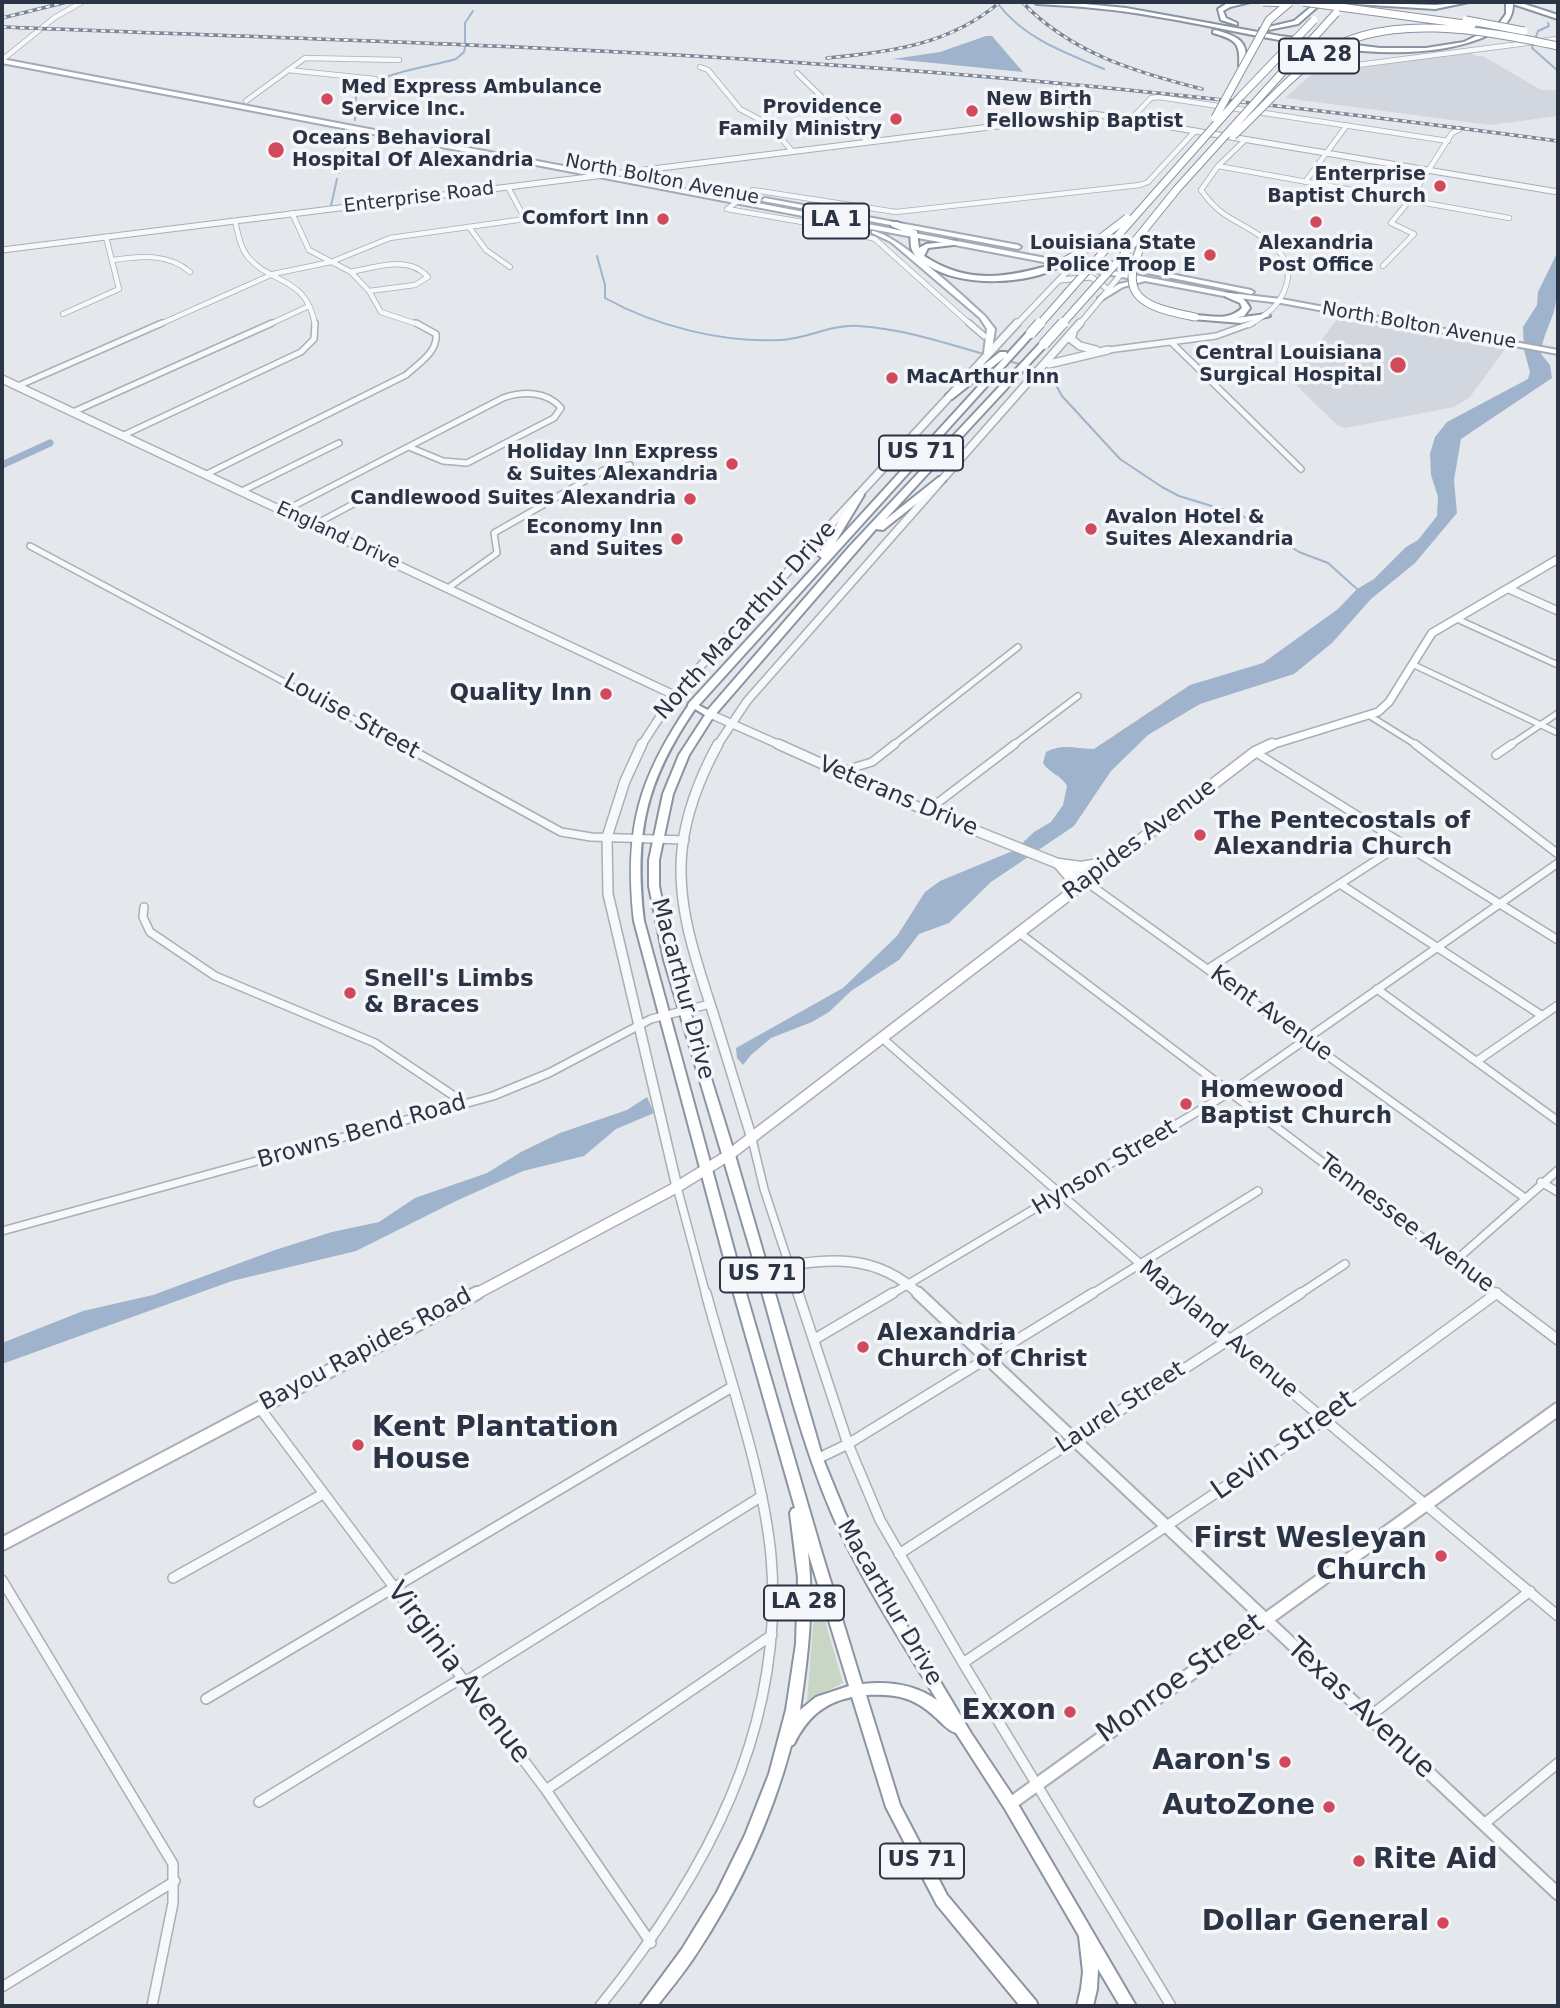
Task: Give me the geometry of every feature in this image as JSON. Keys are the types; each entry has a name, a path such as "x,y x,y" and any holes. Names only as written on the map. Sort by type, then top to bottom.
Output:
{"highway":[{"path":"1038,2 1138,15 1222,33 1236,40 1244,48 1242,66"},
{"path":"1038,2 1127,10 1344,47 1429,48 1469,41 1491,32 1508,16 1510,2 1558,15"},
{"path":"1247,2 1223,7 1219,15 1240,26 1274,29 1296,23 1326,2"},
{"path":"1264,2 1326,2 1447,20 1558,42"},
{"name":"LA 28","path":"1205,137 1269,20 1290,2"},
{"path":"1303,2 1326,2"},
{"name":"Macarthur Drive","path":"693,705 1108,250 1144,205 1314,20 1326,2"},
{"path":"1339,2 1428,13 1558,42"},
{"name":"Macarthur Drive","path":"710,714 852,549 1044,344 1127,251 1164,204 1346,2"},
{"path":"1336,13 1354,2 1450,6 1466,2"},
{"path":"1532,2 1558,15"},
{"name":"LA 28","path":"1203,161 1319,56 1335,45 1353,38 1401,31 1445,30 1558,42"},
{"path":"1164,204 1138,250 1130,282 1134,293 1144,303 1168,312 1198,318 1241,321 1266,316"},
{"path":"894,224 908,229 915,236 915,249 920,257 932,265 958,274 990,278 1019,277 1047,270 1075,256 1144,205"},
{"path":"920,257 926,246 953,243"},
{"path":"1198,318 1230,317 1245,311 1243,302 1228,295"},
{"path":"949,397 1027,336"},
{"path":"852,549 942,479"},
{"path":"813,573 859,495"}],"main road":[{"name":"North Bolton Avenue","path":"3,58 167,86 1077,261 1244,290 1281,301"},
{"name":"North Bolton Avenue","path":"3,58 158,91 915,236 1077,261"},
{"path":"72,74 80,70"},
{"path":"158,91 167,86"},
{"path":"355,128 364,123"},
{"path":"800,214 867,230 893,241 983,317 991,329 988,353"},
{"name":"North Bolton Avenue","path":"1125,270 1159,281 1228,295 1281,301 1558,352"},
{"path":"1100,299 1121,285 1159,281"},
{"name":"Rapides Avenue","path":"729,1155 1255,752 1281,740 1370,716 1389,702 1432,633 1558,559"},
{"path":"693,705 710,714"},
{"name":"Macarthur Drive","path":"693,705 673,733 645,794 635,838 634,889 639,921 734,1273 893,1807 942,1900 1030,2006"},
{"name":"Macarthur Drive","path":"710,714 684,755 675,775 657,839 654,886 658,913 684,1007 817,1459 839,1515 869,1575 966,1737 1010,1804 1128,2006"},
{"path":"1056,862 1081,867 1109,863"},
{"path":"1056,862 1070,877 1071,892"},
{"name":"Bayou Rapides Road","path":"2,1544 677,1187 729,1155"},
{"path":"734,1273 761,1269"},
{"name":"Monroe Street","path":"1010,1804 1558,1409"},
{"name":"LA 28","path":"648,2006 683,1958 731,1879 768,1798 796,1696 804,1602 800,1531 785,1445"},
{"path":"779,1760 801,1718 813,1706 827,1699 857,1691 892,1688 912,1693 932,1704 966,1737"},
{"path":"1083,1927 1091,1962 1085,2006"}],"street":[{"path":"3,58 54,18 82,2"},
{"path":"1311,71 1558,42"},
{"path":"246,101 301,60 314,57 399,60"},
{"path":"700,67 708,69 744,113 770,125 792,151"},
{"path":"288,71 375,79"},
{"path":"797,73 867,142"},
{"path":"1059,86 1056,96 1086,115"},
{"path":"1130,120 1154,98 1207,103 1448,141"},
{"name":"Enterprise Road","path":"2,250 1086,115 1130,120 1556,192"},
{"path":"1305,182 1347,125"},
{"path":"1383,266 1414,234 1391,224 1409,201 1452,133 1460,129"},
{"path":"984,336 882,243 867,235 727,209 743,196 760,190 905,212 1140,185 1147,182 1195,131"},
{"path":"1041,369 1059,360 1108,350 1232,332 1266,316 1281,301 1290,281 1287,261 1278,250 1219,210 1202,194 1201,186 1245,140"},
{"path":"1218,166 1509,218"},
{"path":"18,386 273,274 331,262 390,238 525,219 508,187"},
{"path":"207,474 406,375 433,350 437,342 436,334 417,323 381,312 369,291 351,272 309,250 292,214"},
{"path":"124,435 307,348 316,329 316,317 291,284 246,255 235,221"},
{"path":"469,227 486,250 510,267"},
{"path":"62,314 117,291 120,284 106,237"},
{"path":"113,260 156,256 190,272"},
{"name":"North Macarthur Drive","path":"677,1187 608,894 607,837 625,781 641,745 674,695 988,353 1077,261"},
{"path":"351,272 408,265 417,267 428,277 415,285 369,291"},
{"path":"752,1139 689,933 684,903 681,871 685,840 691,809 704,771 731,723 759,687 1073,333 1125,270"},
{"path":"1058,281 1073,276 1097,279 1105,288 1100,299"},
{"path":"73,412 309,306"},
{"path":"1073,333 1071,339 1075,344 1090,349 1108,350"},
{"path":"1171,342 1301,469"},
{"name":"England Drive","path":"2,379 674,695"},
{"path":"285,511 509,395 533,393 555,401 561,408 554,418 467,463 443,461 409,447"},
{"path":"242,491 340,443"},
{"path":"448,588 497,553 499,550 493,541 494,533 604,470 630,465"},
{"path":"314,525 372,494"},
{"name":"Louise Street","path":"30,546 561,832 685,840"},
{"path":"1509,589 1558,611"},
{"path":"1457,619 1558,665"},
{"path":"839,772 872,762 1018,647"},
{"path":"1412,664 1558,733"},
{"path":"927,811 1078,696"},
{"path":"1496,755 1558,713"},
{"name":"Veterans Drive","path":"710,714 927,811 1056,862 1085,881"},
{"path":"1370,716 1426,751 1558,854"},
{"path":"1255,752 1558,940"},
{"path":"1208,969 1403,843"},
{"name":"Hynson Street","path":"815,1339 1232,1091 1558,863"},
{"name":"Kent Avenue","path":"1085,881 1525,1198"},
{"path":"1340,884 1541,1015"},
{"path":"144,907 143,917 150,932 215,976 374,1043 466,1104"},
{"name":"Tennessee Avenue","path":"1018,932 1232,1091 1558,1340"},
{"path":"1377,989 1558,1121"},
{"name":"Browns Bend Road","path":"2,1231 466,1104 564,1066 639,1023 664,1012 710,1004"},
{"path":"1477,1061 1558,1005"},
{"name":"Maryland Avenue","path":"882,1038 1140,1264 1558,1616"},
{"name":"Macarthur Drive","path":"752,1139 764,1189 848,1444 880,1520 962,1663 1171,2006"},
{"path":"1455,1261 1541,1182 1558,1170"},
{"path":"1541,1182 1558,1192"},
{"path":"600,2006 651,1943 697,1872 738,1779 761,1701 772,1635 772,1568 762,1496 677,1187"},
{"path":"817,1459 848,1444 987,1360 1258,1191"},
{"name":"Texas Avenue","path":"761,1269 832,1259 855,1259 879,1265 908,1283 1558,1894"},
{"name":"Laurel Street","path":"899,1555 1072,1440 1345,1265"},
{"name":"Levin Street","path":"962,1663 1324,1420 1497,1293"},
{"path":"206,1699 732,1387"},
{"name":"Virginia Avenue","path":"258,1407 546,1790 651,1943"},
{"path":"173,1578 323,1494"},
{"path":"259,1802 762,1496"},
{"path":"2,1580 173,1864 173,1903 152,2006"},
{"path":"1369,1717 1530,1591"},
{"path":"546,1790 772,1635"},
{"path":"1484,1824 1558,1763"},
{"path":"2,1987 174,1881"}],"shaded area":[{"path":"1470,52 1483,56 1541,90 1558,90 1558,116 1490,125 1285,98 1311,75"},
{"name":"Central Louisiana Surgical Hospital","path":"1337,319 1505,349 1470,397 1454,407 1345,428 1337,425 1292,381"}],"green space":[{"path":"816,1590 843,1683 807,1701"}],"water":[{"path":"992,36 1023,72 893,59 940,52"},
{"path":"1558,251 1556,300 1541,354 1550,365 1552,378 1461,439 1454,480 1457,513 1415,563 1371,599 1332,643 1294,674 1200,704 1148,735 1111,771 1074,826 991,882 949,923 919,934 899,960 851,991 829,1012 812,1022 771,1038 743,1065 737,1058 736,1048 843,988 897,936 925,892 940,881 1015,850 1034,832 1051,822 1063,805 1067,786 1043,763 1046,752 1064,747 1094,749 1190,685 1263,663 1338,609 1357,589 1374,579 1406,547 1418,540 1437,516 1438,497 1431,475 1430,454 1435,437 1447,422 1528,379 1530,372 1524,350 1523,327 1537,305 1538,292"},
{"path":"647,1097 654,1113 616,1129 584,1156 523,1171 356,1251 232,1281 2,1364 2,1343 83,1311 153,1295 275,1250 332,1232 379,1222 415,1198 487,1173 560,1133 627,1110"}],"waterway":[{"path":"999,5 1009,17 1034,36 1104,69"},
{"path":"465,45 465,23 473,11"},
{"path":"1548,23 1549,26 1538,31 1532,48 1558,71"},
{"path":"355,120 356,95 367,87 391,75 456,59 464,52 465,47"},
{"path":"348,141 351,129"},
{"path":"344,152 346,146"},
{"path":"341,160 343,155"},
{"path":"339,164 339,173"},
{"path":"331,206 337,179"},
{"path":"597,256 605,285 605,298 645,317 690,331 736,339 780,340 849,326 882,328 1036,368"},
{"path":"1043,370 1058,373 1057,387 1062,396 1120,459 1179,496 1241,515 1299,552 1328,563 1357,589"},
{"path":"2,465 50,443"}],"railway":[{"path":"2,18 67,2"},
{"path":"827,58 896,49 940,37 981,17 1000,2"},
{"path":"1022,2 1061,35 1105,58 1202,89"},
{"path":"2,27 512,47 715,57 910,71 1188,96 1558,141"}],"place":[{"name":"Med Express Ambulance Service Inc.","path":"327,99"},
{"name":"New Birth Fellowship Baptist","path":"972,111"},
{"name":"Providence Family Ministry","path":"896,119"},
{"name":"Oceans Behavioral Hospital Of Alexandria","path":"276,150"},
{"name":"Enterprise Baptist Church","path":"1440,186"},
{"name":"Comfort Inn","path":"663,219"},
{"name":"Alexandria Post Office","path":"1316,222"},
{"name":"Louisiana State Police Troop E","path":"1210,255"},
{"name":"Central Louisiana Surgical Hospital","path":"1398,365"},
{"name":"MacArthur Inn","path":"892,378"},
{"name":"Holiday Inn Express & Suites Alexandria","path":"732,464"},
{"name":"Candlewood Suites Alexandria","path":"690,499"},
{"name":"Avalon Hotel & Suites Alexandria","path":"1091,529"},
{"name":"Economy Inn and Suites","path":"677,539"},
{"name":"Quality Inn","path":"606,694"},
{"name":"The Pentecostals of Alexandria Church","path":"1200,835"},
{"name":"Snell's Limbs & Braces","path":"350,993"},
{"name":"Homewood Baptist Church","path":"1186,1104"},
{"name":"Alexandria Church of Christ","path":"863,1347"},
{"name":"Kent Plantation House","path":"358,1445"},
{"name":"First Wesleyan Church","path":"1441,1556"},
{"name":"Exxon","path":"1070,1712"},
{"name":"Aaron's","path":"1285,1762"},
{"name":"AutoZone","path":"1329,1807"},
{"name":"Rite Aid","path":"1359,1861"},
{"name":"Dollar General","path":"1443,1923"}]}
